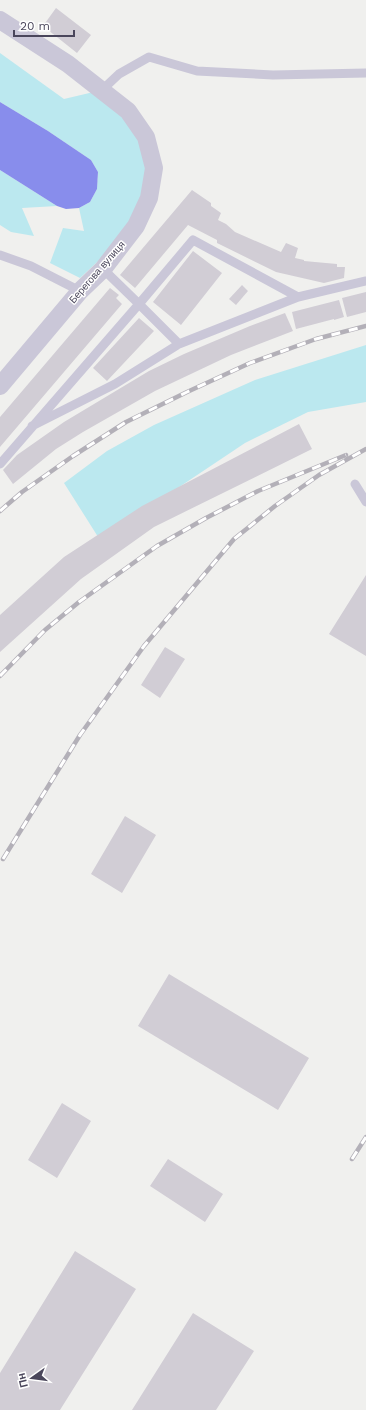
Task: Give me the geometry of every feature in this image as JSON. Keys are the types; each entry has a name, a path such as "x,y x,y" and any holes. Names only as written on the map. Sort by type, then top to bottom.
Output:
{"street":[{"name":"Берегова вулиця","path":"0,20 68,64 128,111 146,137 154,168 149,198 136,226 103,269 80,291 0,386"}],"lane":[{"path":"102,90 119,74 149,57 197,71 273,75 366,73"},
{"path":"0,464 193,240 298,297"},
{"path":"0,255 31,266 80,291"},
{"path":"103,269 179,344"},
{"path":"32,426 114,384 179,344 298,297 366,281"},
{"path":"355,484 366,502"}],"shaded area":[{"path":"0,53 64,99 102,90 128,111 154,168 136,226 80,278 50,263 63,228 84,231 79,208 90,202 97,189 98,172 91,160 48,131 0,102"},
{"path":"0,170 57,206 22,208 34,236 11,232 0,225"},
{"path":"366,345 366,402 308,412 245,443 100,540 64,483 107,451 154,425 255,380"}],"water":[{"path":"0,102 48,131 91,160 98,172 97,189 90,202 79,208 66,209 57,206 0,170"}],"building":[{"path":"56,8 91,35 77,53 43,26"},
{"path":"192,190 211,203 211,206 221,213 218,220 226,224 235,232 281,252 286,243 298,248 295,258 304,261 337,264 337,267 345,267 344,278 324,283 276,272 217,243 217,240 188,225 135,288 120,275"},
{"path":"193,251 222,273 181,325 153,302"},
{"path":"242,285 248,291 236,305 229,299"},
{"path":"110,288 119,295 116,298 122,304 0,447 0,417"},
{"path":"366,292 366,312 347,317 342,298"},
{"path":"339,300 344,317 296,329 292,312"},
{"path":"285,313 293,331 231,355 155,391 56,449 13,484 3,470 17,455 64,422 149,371 184,354"},
{"path":"139,318 154,331 107,381 93,368"},
{"path":"299,424 312,449 154,527 81,579 0,652 0,615 64,557 142,506"},
{"path":"366,575 366,656 329,634"},
{"path":"165,647 185,659 160,698 141,685"},
{"path":"125,816 156,835 122,893 91,874"},
{"path":"169,974 309,1058 278,1110 138,1026"},
{"path":"62,1103 91,1121 57,1178 28,1160"},
{"path":"168,1159 223,1194 205,1222 150,1186"},
{"path":"75,1251 136,1289 60,1410 0,1410 0,1373"},
{"path":"193,1313 254,1351 216,1410 132,1410"}],"railway":[{"path":"0,511 22,492 73,456 126,422 250,363 316,339 366,326"},
{"path":"3,859 80,735 144,646 234,539 275,506 319,475 366,449"},
{"path":"0,676 45,630 79,602 157,546 258,491 346,455"},
{"path":"352,1159 366,1137"}]}
